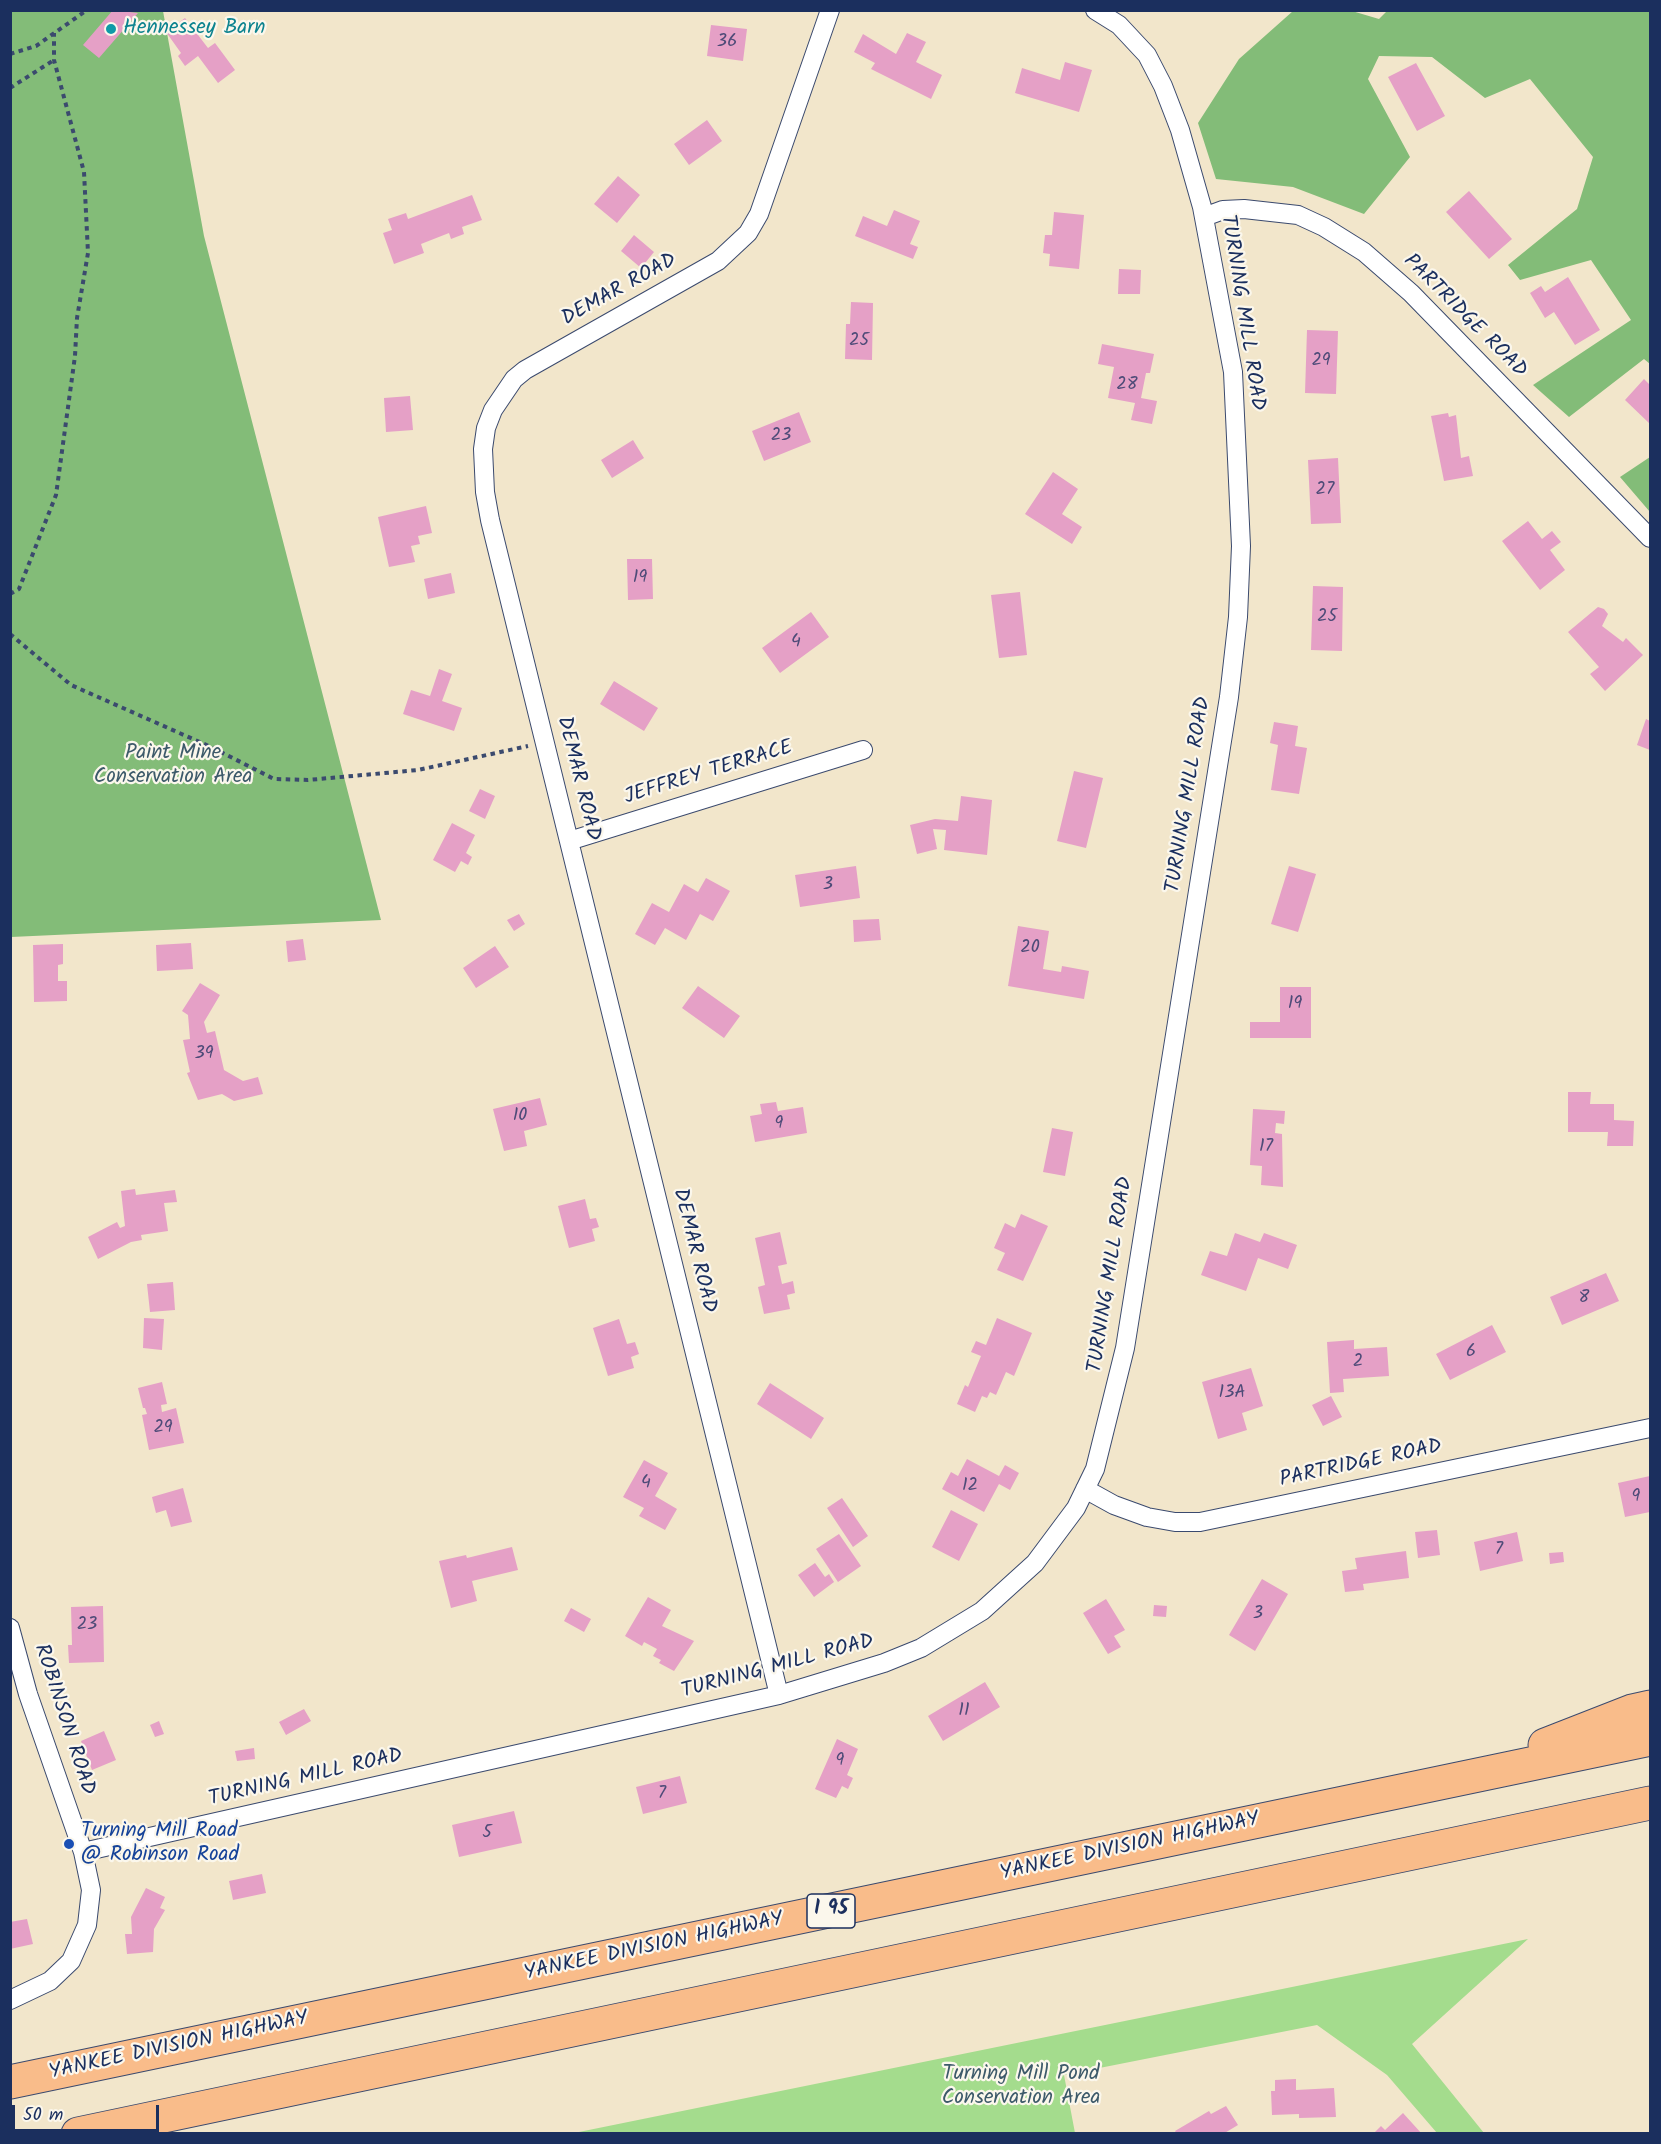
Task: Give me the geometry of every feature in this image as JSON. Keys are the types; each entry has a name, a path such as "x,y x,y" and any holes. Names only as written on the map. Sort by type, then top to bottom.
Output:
{"highway":[{"path":"1461,1779 1632,1711 1650,1707"},
{"name":"YANKEE DIVISION HIGHWAY","path":"10,2082 1650,1739"},
{"path":"78,2133 1650,1803"}],"street":[{"name":"DEMAR ROAD","path":"779,1695 490,520 483,468 486,428 503,393 525,370 718,261 748,233 759,214 830,10"},
{"name":"TURNING MILL ROAD","path":"82,1852 779,1695 884,1663 921,1648 982,1611 1035,1563 1058,1535 1085,1489 1100,1450 1125,1348 1227,711 1238,617 1241,546 1233,372 1204,217 1180,130 1163,86 1147,55 1119,26 1095,10"},
{"name":"PARTRIDGE ROAD","path":"1204,217 1223,210 1244,209 1298,215 1324,227 1364,252 1411,292 1650,538"},
{"name":"JEFFREY TERRACE","path":"568,841 863,750"},
{"name":"PARTRIDGE ROAD","path":"1085,1489 1132,1513 1162,1520 1200,1522 1650,1428"},
{"name":"ROBINSON ROAD","path":"10,1628 28,1694 82,1852 91,1890 87,1925 77,1950 61,1972 50,1981 10,2000"}],"path":[{"path":"10,54 36,46 87,10"},
{"path":"10,594 19,589 56,495 75,356 77,318 88,253 84,172 54,60 54,33"},
{"path":"10,88 54,60"},
{"path":"10,634 71,685 211,747 274,779 308,780 418,770 544,742"}],"green space":[{"name":"Paint Mine Conservation Area","path":"10,11 163,11 204,236 381,920 11,937"},
{"path":"1293,11 1352,11 1379,19 1387,11 1650,11 1650,364 1644,359 1569,417 1533,385 1631,320 1591,260 1520,280 1508,265 1577,209 1593,157 1530,79 1485,98 1432,57 1379,56 1368,79 1410,157 1364,214 1293,187 1216,179 1198,123 1239,59"},
{"path":"1650,457 1650,512 1620,477"},
{"name":"Turning Mill Pond Conservation Area","path":"1528,1939 1412,2044 1484,2133 1437,2133 1387,2075 1317,2025 1064,2075 1075,2133 574,2133"}],"building":[{"name":"Hennessey Barn","path":"113,10 138,13 99,58 83,45"},
{"path":"185,18 208,48 215,43 235,70 218,83 198,56 185,66 178,56 181,53 166,32"},
{"path":"711,25 747,29 743,61 707,56"},
{"path":"907,33 926,42 916,62 942,75 931,99 871,69 875,63 854,52 863,34 896,54"},
{"path":"1065,62 1092,70 1079,112 1015,93 1022,68 1060,80"},
{"path":"1416,63 1445,116 1417,131 1388,77"},
{"path":"707,120 722,141 689,165 674,144"},
{"path":"618,176 640,195 617,223 594,204"},
{"path":"1469,191 1512,239 1489,259 1446,212"},
{"path":"472,195 482,220 462,227 464,234 451,239 449,233 421,244 424,253 394,264 383,233 392,230 388,219 406,213 408,219"},
{"path":"894,210 920,221 910,244 918,247 913,259 855,236 863,216 887,226"},
{"path":"1054,212 1084,215 1079,269 1049,266 1050,254 1043,253 1045,235 1052,235"},
{"path":"634,235 654,252 641,268 621,251"},
{"path":"1119,269 1141,270 1140,294 1118,294"},
{"path":"1568,277 1600,330 1575,345 1554,312 1545,318 1530,293 1541,286 1545,292"},
{"path":"851,302 873,303 872,360 845,359 846,324 850,324"},
{"path":"1307,330 1338,331 1336,394 1305,393"},
{"path":"1102,344 1154,354 1150,373 1146,373 1141,398 1157,401 1152,424 1131,420 1135,403 1108,398 1114,367 1098,364"},
{"path":"1644,379 1650,385 1650,424 1625,400"},
{"path":"410,396 413,430 386,432 384,398"},
{"path":"799,412 811,442 764,461 752,431"},
{"path":"1448,413 1449,417 1456,415 1461,458 1469,456 1473,476 1444,481 1431,416"},
{"path":"633,440 644,458 612,478 601,460"},
{"path":"1338,458 1341,523 1311,524 1308,460"},
{"path":"1053,472 1078,489 1062,514 1082,527 1072,544 1025,514"},
{"path":"426,506 432,533 418,536 420,544 411,546 415,562 389,567 378,517"},
{"path":"1528,521 1542,539 1552,531 1561,542 1550,550 1565,570 1540,590 1502,541"},
{"path":"627,559 652,559 653,599 628,600"},
{"path":"451,573 455,593 428,599 424,579"},
{"path":"1313,586 1343,587 1342,651 1311,650"},
{"path":"1020,592 1027,655 999,658 991,595"},
{"path":"1598,607 1604,609 1608,614 1602,626 1623,642 1626,638 1643,655 1605,691 1590,674 1599,667 1568,632"},
{"path":"811,612 829,637 780,673 762,648"},
{"path":"439,669 452,674 442,701 462,708 454,731 403,714 411,690 430,696"},
{"path":"614,681 658,708 644,731 600,704"},
{"path":"1646,719 1650,721 1650,750 1637,745"},
{"path":"1274,722 1298,726 1295,746 1307,748 1299,794 1271,790 1278,745 1270,743"},
{"path":"1074,771 1103,778 1086,848 1057,841"},
{"path":"480,789 495,796 485,819 469,811"},
{"path":"961,796 992,800 987,855 944,850 946,830 933,829 937,849 917,854 910,825 935,819 958,821"},
{"path":"452,823 475,835 466,853 472,857 468,865 461,861 455,872 433,860"},
{"path":"856,866 860,898 800,907 795,875"},
{"path":"1289,866 1316,874 1298,932 1271,924"},
{"path":"706,878 730,891 713,921 700,914 686,940 665,928 655,945 635,934 652,903 669,912 684,884 698,892"},
{"path":"519,914 525,924 514,931 507,920"},
{"path":"879,919 881,940 854,942 853,920"},
{"path":"1018,926 1049,931 1043,969 1061,972 1062,966 1089,971 1084,999 1008,986"},
{"path":"303,939 306,960 288,962 286,941"},
{"path":"191,943 193,969 157,971 156,945"},
{"path":"63,944 63,964 58,965 58,981 67,981 67,1001 34,1002 33,945"},
{"path":"495,946 509,967 476,988 463,968"},
{"path":"200,983 220,995 204,1022 207,1033 215,1031 224,1070 243,1081 258,1077 263,1094 234,1101 222,1094 198,1100 187,1073 190,1072 183,1040 190,1039 188,1015 182,1011"},
{"path":"698,986 740,1016 724,1038 682,1008"},
{"path":"1280,987 1311,987 1311,1038 1250,1038 1250,1022 1280,1022"},
{"path":"1568,1092 1591,1092 1590,1104 1614,1104 1614,1120 1634,1121 1633,1146 1607,1146 1608,1132 1568,1132"},
{"path":"540,1098 547,1125 524,1131 527,1146 504,1151 493,1109"},
{"path":"776,1102 778,1111 803,1107 807,1133 755,1142 750,1116 762,1114 760,1104"},
{"path":"1253,1109 1285,1111 1284,1124 1276,1123 1275,1133 1282,1134 1283,1187 1261,1185 1262,1166 1250,1165"},
{"path":"1052,1128 1073,1132 1065,1176 1043,1172"},
{"path":"135,1189 136,1195 175,1190 177,1202 164,1203 168,1231 141,1235 142,1240 131,1242 98,1259 88,1237 117,1222 120,1228 125,1226 121,1191"},
{"path":"585,1199 590,1219 596,1218 599,1227 592,1229 595,1241 569,1248 558,1206"},
{"path":"1021,1214 1048,1226 1023,1281 997,1270 1005,1253 994,1248 1005,1223 1015,1228"},
{"path":"780,1232 787,1264 778,1266 782,1284 793,1281 795,1293 787,1295 790,1309 764,1314 758,1287 765,1285 755,1238"},
{"path":"1235,1233 1260,1242 1264,1233 1297,1245 1288,1269 1258,1258 1246,1291 1201,1275 1210,1251 1227,1256"},
{"path":"1606,1273 1619,1301 1562,1325 1550,1297"},
{"path":"173,1282 175,1310 150,1312 147,1284"},
{"path":"144,1318 164,1319 162,1350 143,1348"},
{"path":"997,1318 1032,1333 1014,1376 1006,1372 996,1395 990,1392 987,1398 982,1396 975,1412 957,1404 965,1385 968,1387 981,1356 971,1352 976,1341 986,1345"},
{"path":"619,1319 627,1344 635,1342 639,1354 631,1357 634,1368 608,1376 593,1328"},
{"path":"1492,1325 1506,1352 1450,1380 1436,1354"},
{"path":"1354,1340 1354,1349 1387,1347 1389,1376 1343,1379 1344,1392 1330,1393 1327,1342"},
{"path":"1251,1368 1263,1406 1242,1413 1247,1430 1218,1439 1202,1382"},
{"path":"162,1382 167,1404 161,1405 162,1412 176,1408 184,1443 149,1450 142,1415 147,1414 143,1408 138,1388"},
{"path":"770,1383 824,1418 811,1439 757,1404"},
{"path":"1331,1396 1342,1417 1323,1426 1312,1405"},
{"path":"967,1459 999,1476 1005,1465 1019,1473 1010,1490 999,1484 984,1512 942,1489 951,1472 958,1476"},
{"path":"644,1460 668,1473 655,1496 677,1509 665,1530 639,1516 644,1508 623,1497"},
{"path":"1650,1476 1650,1512 1625,1517 1618,1483"},
{"path":"183,1488 192,1522 171,1527 166,1510 156,1513 152,1497"},
{"path":"842,1498 868,1536 853,1547 827,1508"},
{"path":"951,1510 978,1524 959,1561 932,1547"},
{"path":"1437,1530 1440,1555 1418,1558 1415,1532"},
{"path":"1517,1532 1523,1561 1480,1571 1474,1542"},
{"path":"839,1534 861,1566 838,1582 816,1549"},
{"path":"512,1547 518,1570 472,1581 477,1601 451,1608 439,1561 466,1555 467,1558"},
{"path":"1406,1551 1409,1578 1363,1584 1364,1590 1345,1592 1342,1571 1357,1569 1355,1558"},
{"path":"1563,1552 1564,1562 1550,1564 1549,1553"},
{"path":"815,1563 825,1577 829,1574 834,1582 814,1597 798,1575"},
{"path":"1262,1579 1288,1594 1255,1651 1229,1635"},
{"path":"648,1597 671,1610 662,1626 694,1641 674,1671 659,1663 661,1660 653,1656 657,1649 644,1642 642,1646 625,1636"},
{"path":"1106,1599 1125,1630 1114,1636 1121,1647 1108,1654 1083,1613"},
{"path":"1154,1605 1167,1606 1166,1617 1153,1616"},
{"path":"103,1606 104,1662 69,1663 68,1645 72,1645 71,1607"},
{"path":"571,1608 591,1619 584,1632 564,1621"},
{"path":"985,1682 1000,1707 943,1741 928,1716"},
{"path":"304,1709 311,1721 286,1735 279,1722"},
{"path":"159,1721 164,1734 155,1737 150,1725"},
{"path":"104,1731 116,1760 92,1770 81,1741"},
{"path":"837,1739 858,1749 847,1775 853,1778 848,1789 842,1786 836,1798 815,1789"},
{"path":"254,1748 255,1759 237,1761 235,1751"},
{"path":"680,1776 687,1803 643,1814 636,1787"},
{"path":"514,1811 522,1843 459,1857 452,1825"},
{"path":"262,1874 266,1893 233,1900 229,1881"},
{"path":"146,1888 165,1897 160,1908 165,1910 154,1929 153,1952 127,1954 125,1934 132,1934 131,1917"},
{"path":"27,1919 33,1944 10,1949 10,1922"},
{"path":"1296,2079 1296,2090 1334,2088 1336,2117 1299,2118 1299,2114 1272,2115 1271,2091 1275,2091 1275,2080"},
{"path":"1226,2106 1238,2125 1223,2134 1177,2134 1175,2131 1209,2111 1211,2114"},
{"path":"1403,2113 1422,2134 1373,2134 1381,2126 1385,2130"}],"place":[{"name":"Hennessey Barn","path":"111,29"},
{"name":"Turning Mill Road @ Robinson Road","path":"69,1844"}]}
